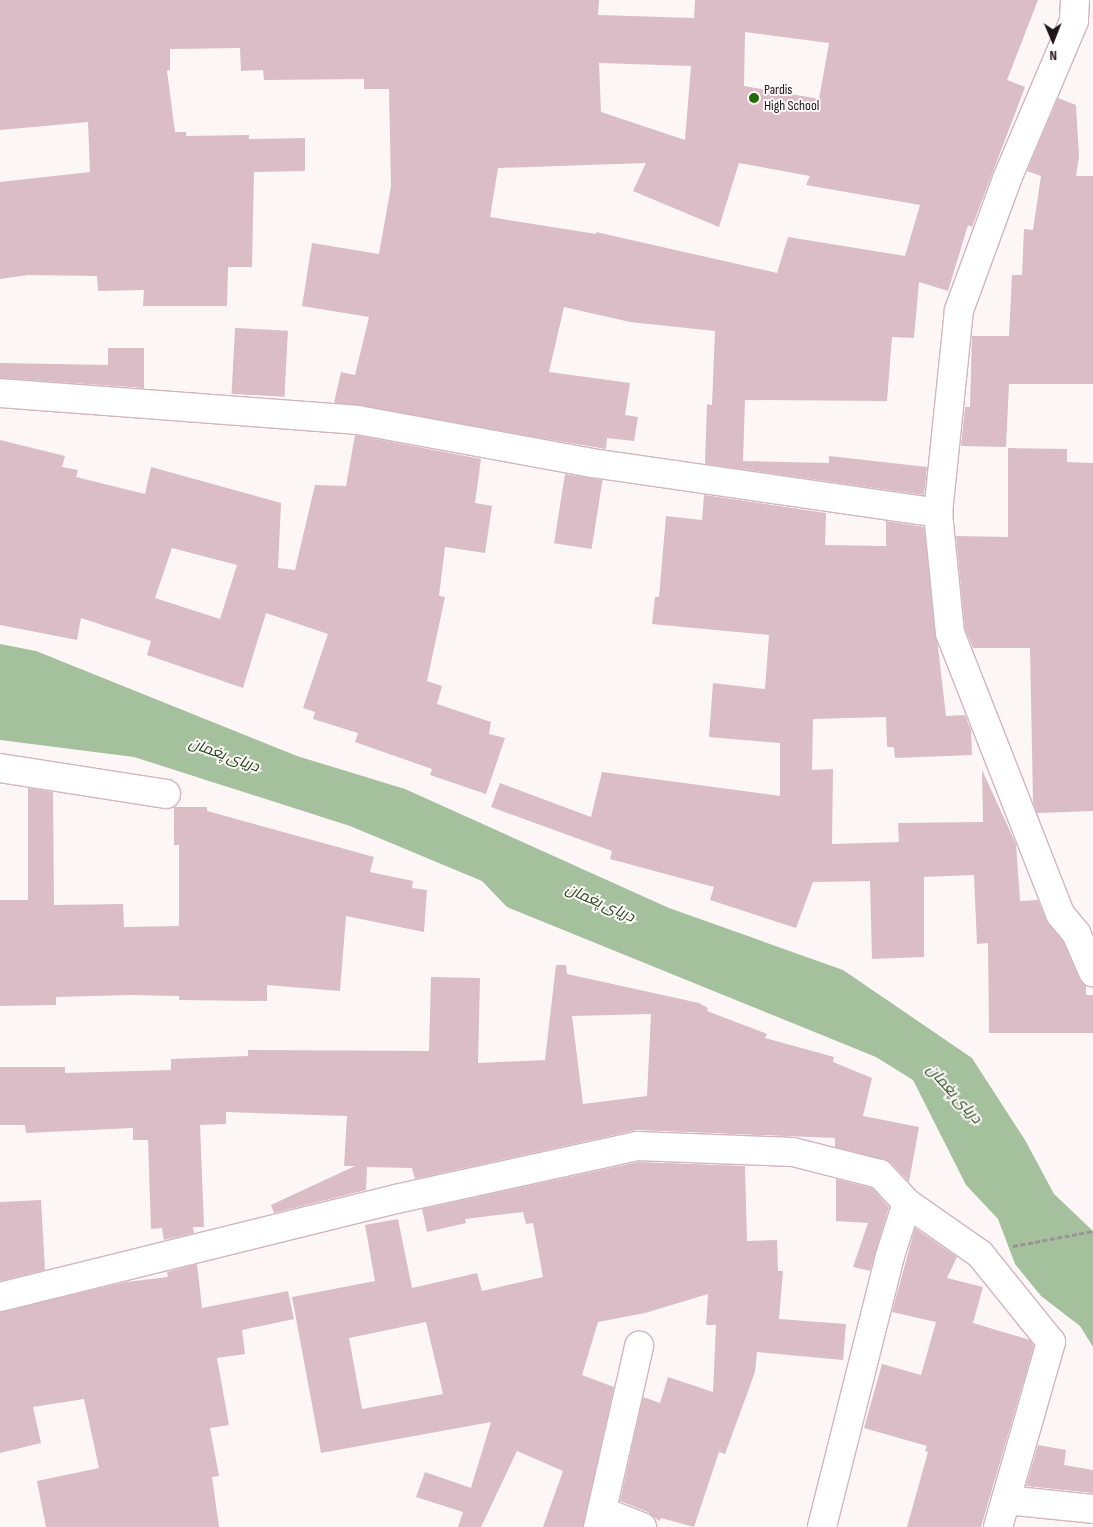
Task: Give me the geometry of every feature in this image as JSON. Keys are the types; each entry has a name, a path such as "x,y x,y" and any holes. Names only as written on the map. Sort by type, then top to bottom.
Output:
{"street":[{"path":"1075,0 1074,21 1007,179 959,310 938,513 950,633 1060,914 1076,932 1093,972"},
{"path":"0,394 358,420 592,463 938,513"},
{"path":"0,768 166,794"},
{"path":"1060,914 1093,921"},
{"path":"0,1297 396,1199 637,1146 793,1152 880,1174 907,1203 980,1254 1051,1342 998,1527"},
{"path":"822,1527 890,1256 907,1203"},
{"path":"639,1346 601,1519 642,1527"},
{"path":"1006,1500 1093,1509"}],"path":[{"path":"1006,1247 1093,1231"}],"water":[{"name":"دریای پغمان","path":"0,644 36,651 297,756 405,789 669,908 843,970 972,1058 1025,1140 1054,1194 1093,1231 1093,1347 1080,1326 1041,1296 1015,1264 998,1219 966,1185 913,1080 876,1057 507,907 482,881 350,826 134,757 0,740"}],"building":[{"path":"0,0 599,0 598,15 694,18 695,0 1038,0 1007,80 1025,87 972,227 968,225 948,291 919,282 914,338 892,337 887,401 745,400 743,461 829,463 829,456 927,467 924,495 705,464 707,404 712,405 715,331 630,322 564,307 549,372 630,383 625,415 638,417 634,441 607,438 606,449 334,403 341,372 355,375 369,317 302,306 312,243 379,254 391,186 389,89 364,89 364,79 264,80 263,70 241,71 240,48 170,49 170,70 167,71 175,132 186,132 186,136 249,135 249,139 305,138 305,171 254,172 252,267 228,267 227,306 143,306 144,290 98,291 97,276 28,275 0,279 0,182 90,172 88,122 0,130","holes":["745,32 829,43 819,99 744,86","599,63 691,66 685,140 601,112","646,163 633,191 719,227 739,163 810,176 806,185 920,205 905,256 788,237 777,273 596,232 596,234 490,217 498,168"]},
{"path":"1058,98 1076,105 1079,157 1076,176 1093,176 1093,384 1009,384 1006,447 961,446 965,407 970,407 972,336 1009,336 1012,275 1022,275 1024,229 1033,230 1041,176 1027,171"},
{"path":"235,328 288,331 284,397 232,394"},
{"path":"108,348 144,348 144,388 0,378 0,363 108,365"},
{"path":"355,435 481,459 475,503 492,506 485,553 445,547 439,596 445,597 427,681 442,686 437,704 491,722 489,734 505,738 486,794 430,775 432,769 355,742 358,733 313,719 315,712 303,708 328,634 266,613 243,688 147,655 151,641 81,618 77,640 0,625 0,440 65,456 62,467 78,470 76,477 145,494 151,467 281,503 278,568 295,570 315,485 346,486","holes":["172,548 237,565 220,619 155,598"]},
{"path":"1008,448 1067,449 1067,462 1093,463 1093,811 1037,813 1033,802 1030,648 973,648 965,629 956,536 1008,537"},
{"path":"565,474 603,480 592,549 554,543"},
{"path":"704,495 826,513 825,545 886,546 886,521 924,527 946,716 965,715 971,730 972,755 895,758 894,747 887,747 886,717 813,719 812,770 833,769 832,844 899,842 898,823 983,822 982,770 1016,844 1020,901 1038,900 1046,920 1063,941 1079,978 1086,986 1086,995 1093,995 1093,1033 989,1033 988,943 977,944 974,875 924,877 924,957 872,959 870,881 813,882 796,928 710,900 714,887 610,859 612,851 491,807 500,783 591,817 602,772 780,796 780,743 709,737 713,683 765,689 769,635 652,624 655,597 659,597 666,516 702,520"},
{"path":"28,788 53,792 54,905 123,904 124,927 179,926 179,845 174,845 174,807 207,807 207,811 374,857 370,872 413,881 412,888 427,890 424,932 346,916 340,991 267,985 267,1001 179,1000 179,996 131,995 56,997 56,1005 0,1006 0,900 28,900"},
{"path":"556,965 566,965 567,974 699,1003 708,1008 707,1011 767,1034 765,1038 834,1057 833,1062 872,1078 863,1116 919,1127 909,1182 891,1163 835,1147 835,1138 637,1130 415,1179 412,1168 367,1167 366,1190 274,1213 271,1205 355,1166 344,1166 347,1116 226,1112 226,1124 200,1125 204,1227 193,1227 194,1233 164,1240 162,1228 151,1229 148,1140 133,1140 133,1128 26,1133 25,1125 0,1125 0,1067 65,1067 65,1073 171,1070 171,1059 248,1056 248,1050 429,1051 431,977 480,978 478,1063 545,1060","holes":["651,1014 647,1096 583,1104 572,1016"]},
{"path":"638,1162 745,1166 747,1241 777,1240 778,1271 783,1271 779,1319 846,1324 843,1360 757,1352 755,1372 725,1454 719,1452 694,1527 661,1518 659,1521 648,1512 620,1501 643,1397 660,1403 668,1377 713,1392 716,1325 706,1325 708,1294 645,1313 598,1322 582,1375 614,1387 583,1527 543,1527 563,1471 517,1451 481,1527 458,1527 463,1512 416,1497 425,1472 471,1488 491,1422 321,1453 292,1297 375,1281 365,1225 398,1219 412,1288 477,1273 482,1291 543,1277 533,1223 526,1224 523,1212 465,1219 466,1223 427,1232 422,1209","holes":["426,1322 443,1394 362,1409 349,1338"]},
{"path":"836,1179 872,1188 889,1207 870,1271 853,1267 868,1223 836,1221"},
{"path":"41,1200 45,1270 0,1281 0,1202"},
{"path":"915,1228 957,1257 947,1278 983,1287 973,1323 1030,1340 1034,1346 981,1527 907,1527 928,1452 925,1451 927,1446 864,1428 882,1364 921,1375 936,1322 892,1312"},
{"path":"197,1264 202,1308 288,1291 294,1319 242,1330 245,1354 217,1358 229,1425 210,1428 219,1476 212,1477 219,1527 46,1527 37,1481 99,1468 84,1399 33,1407 41,1443 0,1453 0,1312 126,1282 168,1277 167,1272"},
{"path":"1038,1445 1066,1450 1064,1465 1093,1470 1093,1493 1026,1486"}],"place":[{"name":"Pardis High School","path":"754,98"}]}
